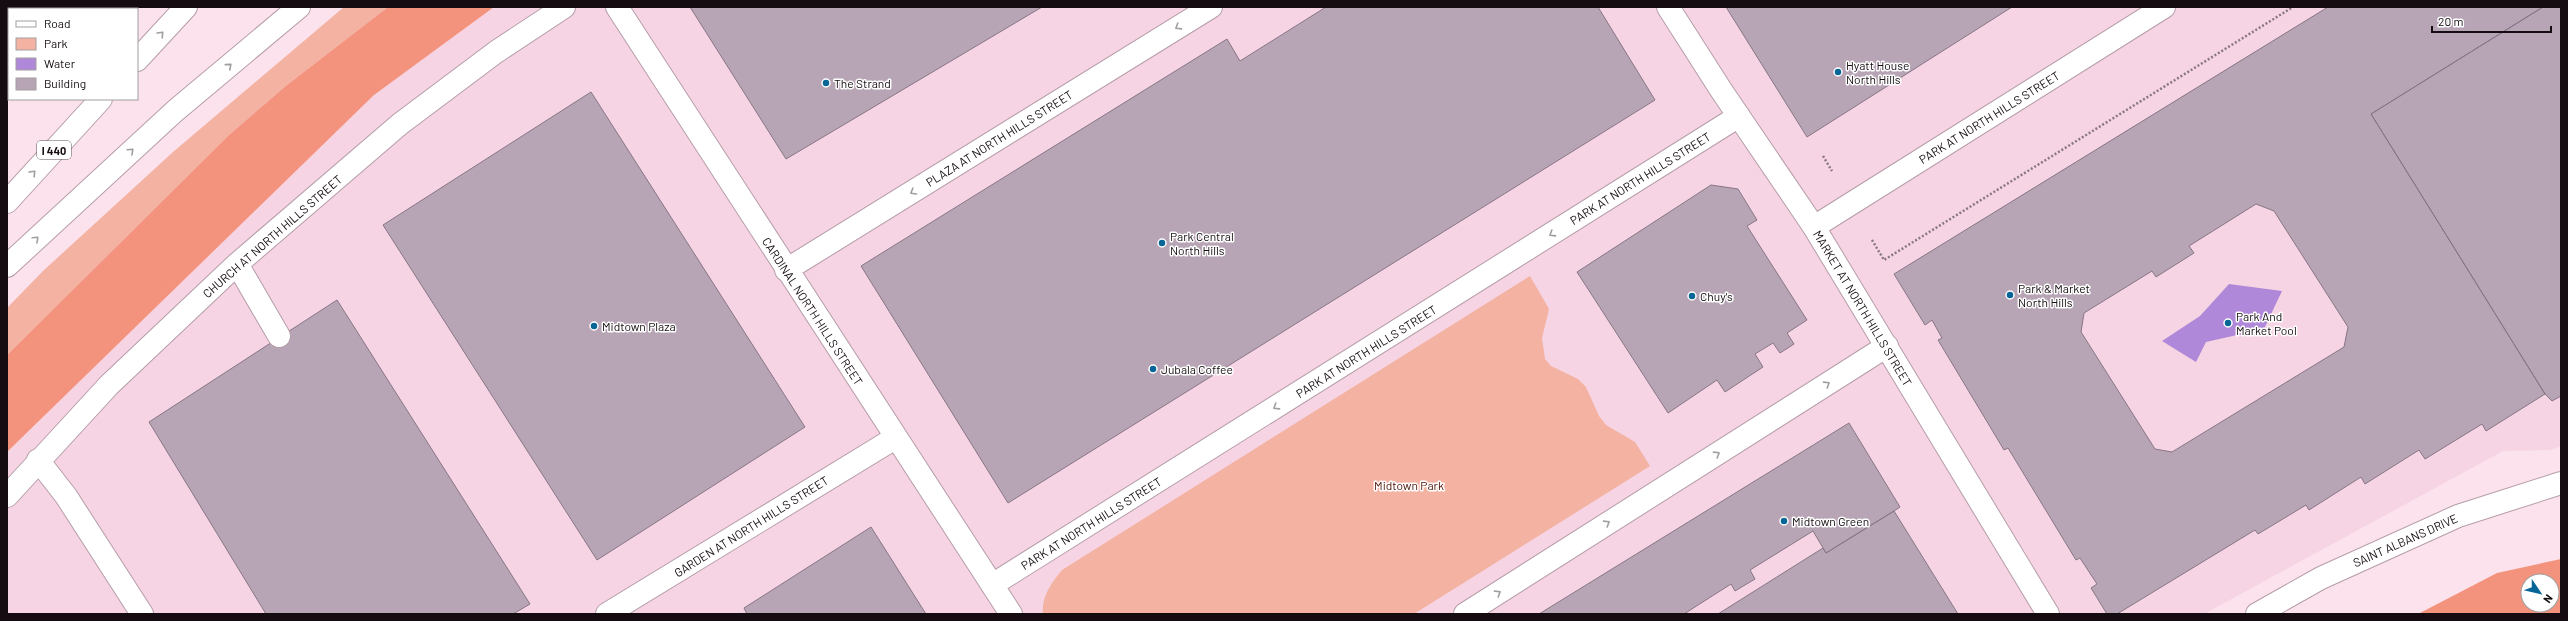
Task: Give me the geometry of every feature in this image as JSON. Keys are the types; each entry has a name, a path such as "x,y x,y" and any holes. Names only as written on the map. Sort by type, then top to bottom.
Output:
{"main road":[{"path":"138,59 186,7"},
{"path":"7,266 175,111 299,7"},
{"name":"CHURCH AT NORTH HILLS STREET","path":"7,496 38,460 109,385 237,264 400,124 496,52 564,7"},
{"name":"CARDINAL NORTH HILLS STREET","path":"617,7 895,438 1011,614"},
{"name":"PLAZA AT NORTH HILLS STREET","path":"786,270 1211,7"},
{"name":"MARKET AT NORTH HILLS STREET","path":"1668,7 1814,227 2048,614"},
{"name":"PARK AT NORTH HILLS STREET","path":"1814,227 2164,7"},
{"name":"I 440","path":"7,202 100,100"},
{"name":"PARK AT NORTH HILLS STREET","path":"992,585 1739,116"},
{"path":"237,264 279,336"},
{"path":"1465,614 1887,346"},
{"name":"GARDEN AT NORTH HILLS STREET","path":"607,614 895,438"},
{"path":"38,460 66,496 142,614"},
{"name":"SAINT ALBANS DRIVE","path":"2257,614 2321,578 2458,516 2561,483"}],"path":[{"path":"1872,240 1884,260 2293,7"},
{"path":"1823,156 1832,171"}],"shaded area":[{"path":"388,7 494,7 374,95 7,452 7,355 230,134 287,85"},
{"path":"494,7 2561,7 2561,446 2550,450 2503,451 2204,614 7,614 7,452 374,95"},
{"path":"2561,559 2561,614 2418,614 2497,573"}],"green space":[{"path":"344,7 388,7 287,85 230,134 7,355 7,308 43,271 173,152"},
{"name":"Midtown Park","path":"1530,276 1549,309 1542,338 1545,359 1551,366 1578,379 1586,387 1599,416 1606,425 1635,442 1650,466 1414,614 1043,614 1045,596 1062,570"}],"water":[{"name":"Park And Market Pool","path":"2229,284 2282,291 2264,329 2206,342 2196,362 2162,341 2200,316"}],"building":[{"name":"The Strand","path":"690,7 1042,7 786,159"},
{"name":"Park Central North Hills","path":"1326,7 1598,7 1655,100 1008,503 861,266 1227,39 1240,61"},
{"name":"Hyatt House North Hills","path":"1726,7 2012,7 1807,137"},
{"name":"Park & Market North Hills","path":"2328,7 2543,7 2371,114 2545,394 2486,431 2482,424 2425,459 2419,450 2365,484 2361,477 2309,510 2306,505 2258,534 2255,530 2117,614 2107,614 2091,588 2097,584 2080,558 2076,560 2008,448 2004,450 1938,340 1942,338 1932,320 1925,325 1894,274","holes":["2256,204 2274,211 2348,327 2344,347 2172,452 2155,449 2081,332 2084,313 2152,271 2156,277 2194,253 2189,246"]},
{"path":"2543,7 2561,7 2561,396 2552,401 2545,394 2371,114"},
{"name":"Midtown Plaza","path":"591,92 805,427 597,560 383,225"},
{"name":"Chuy's","path":"1711,185 1738,189 1757,220 1747,226 1807,320 1787,333 1794,344 1780,353 1773,343 1755,354 1763,367 1725,392 1717,380 1668,413 1577,272"},
{"path":"337,300 530,604 513,614 266,614 149,422"},
{"name":"Midtown Green","path":"1849,423 1900,507 1826,553 1813,531 1750,570 1755,579 1735,591 1731,584 1684,614 1539,614"},
{"path":"1894,511 1958,614 1718,614 1823,548 1826,553"},
{"path":"871,527 926,614 747,614 744,608"}],"place":[{"name":"Hyatt House North Hills","path":"1838,72"},
{"name":"The Strand","path":"826,83"},
{"name":"Park Central North Hills","path":"1162,243"},
{"name":"Park & Market North Hills","path":"2010,295"},
{"name":"Chuy's","path":"1692,296"},
{"name":"Park And Market Pool","path":"2228,323"},
{"name":"Midtown Plaza","path":"594,326"},
{"name":"Jubala Coffee","path":"1153,369"},
{"name":"Midtown Green","path":"1784,521"}]}
